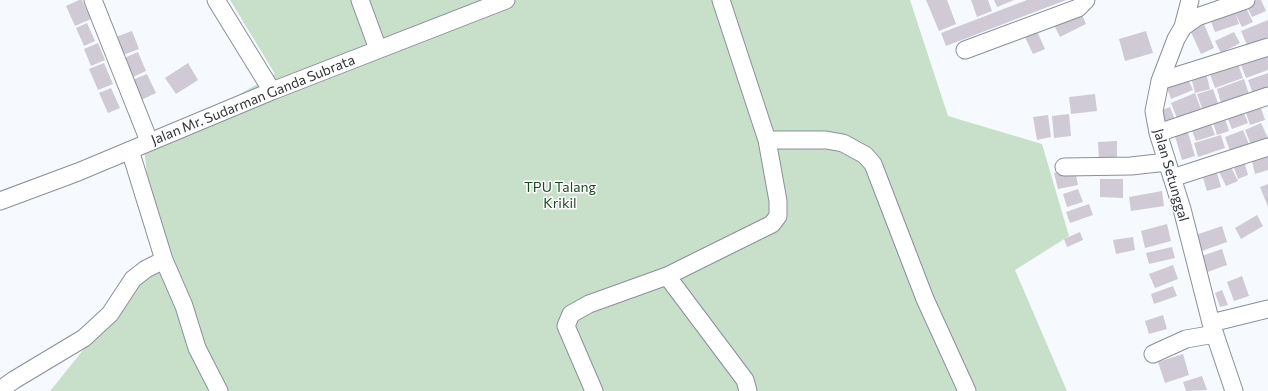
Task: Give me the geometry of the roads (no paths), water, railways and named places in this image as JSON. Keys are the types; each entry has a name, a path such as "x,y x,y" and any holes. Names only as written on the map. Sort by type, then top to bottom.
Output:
{"street":[{"path":"93,0 149,141"},
{"path":"216,0 272,91"},
{"path":"360,0 378,49"},
{"name":"Jalan Mr. Sudarman Ganda Subrata","path":"0,201 78,172 149,141 272,91 506,0"},
{"path":"594,391 566,326 567,318 570,314 589,304 667,276 772,224 778,216 778,201 767,140 721,0"},
{"path":"965,50 1078,8 1086,0"},
{"path":"1183,27 1190,0"},
{"name":"Jalan Setunggal","path":"1234,391 1213,329 1172,178 1158,133 1154,111 1160,80 1176,39 1183,27 1196,17 1246,0"},
{"path":"1160,80 1268,47"},
{"path":"1158,133 1268,96"},
{"path":"767,140 826,140 843,143 864,155 873,164 925,299 967,391"},
{"path":"1172,178 1268,147"},
{"path":"130,150 164,260 184,306 197,348 219,391"},
{"path":"1064,166 1126,166 1167,162"},
{"path":"0,390 19,376 84,338 110,314 133,278 146,268 164,260"},
{"path":"667,276 745,380 748,391"},
{"path":"1153,354 1186,339 1268,309"}],"park label":[{"name":"TPU Talang Krikil","path":"560,196"}]}
